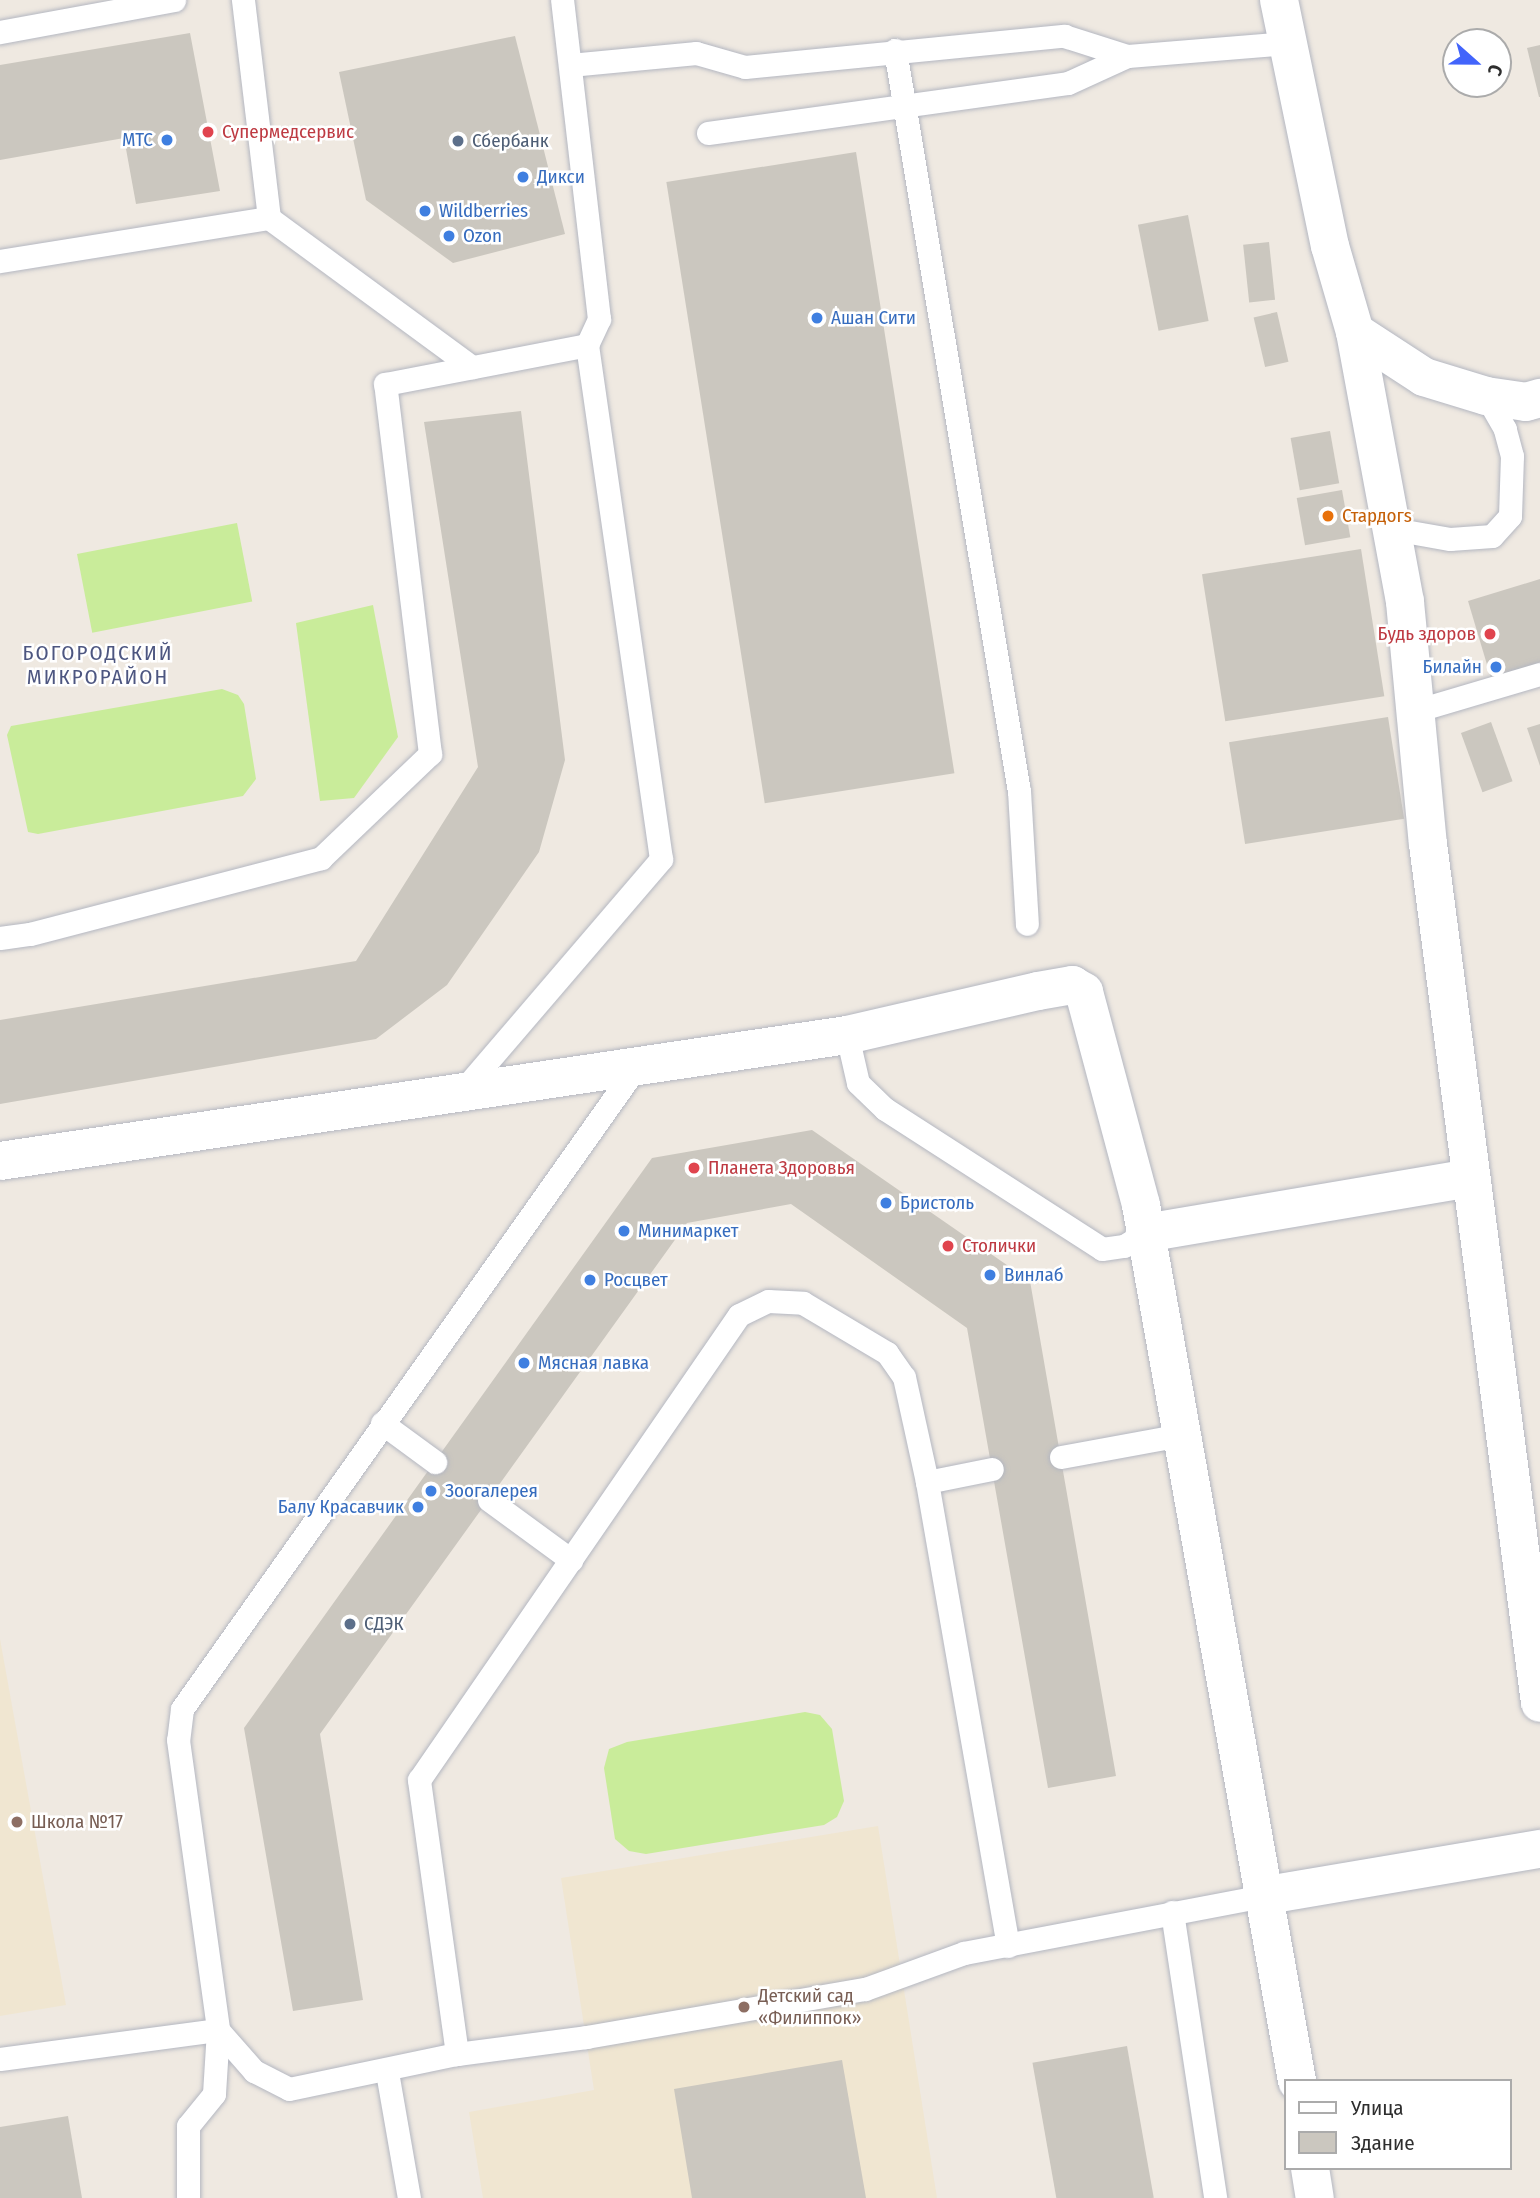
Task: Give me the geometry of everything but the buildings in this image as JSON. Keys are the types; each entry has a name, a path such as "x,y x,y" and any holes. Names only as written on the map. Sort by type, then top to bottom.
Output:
{"street":[{"path":"1279,0 1330,246 1355,332 1393,529 1469,1178 1540,1703"},
{"path":"1355,332 1424,377 1486,396 1526,402 1540,398"},
{"path":"0,1161 464,1089 848,1035 1072,985 1084,992 1104,1053 1144,1233 1267,1895 1297,2079"},
{"path":"1144,1233 1469,1178"},
{"path":"1267,1895 1540,1849"},
{"path":"1310,2170 1315,2198"}],"lane":[{"path":"0,32 174,0"},
{"path":"243,0 269,218"},
{"path":"464,1089 661,859 587,345 599,319 562,0"},
{"path":"570,65 696,53 745,67 895,50 1064,36 1128,55"},
{"path":"708,133 1068,83 1128,55 1288,43"},
{"path":"895,50 1019,791 1027,924"},
{"path":"0,261 269,218 472,367"},
{"path":"0,938 30,934 321,858 430,754 385,384 587,345"},
{"path":"1393,529 1450,539 1492,536 1510,516 1512,456 1505,429 1486,396"},
{"path":"1415,711 1540,674"},
{"path":"848,1035 858,1083 885,1109 1102,1249 1124,1246 1144,1233"},
{"path":"188,2198 188,2126 214,2094 218,2030 179,1748 182,1709 639,1063"},
{"path":"457,2054 419,1780 739,1315 768,1301 803,1303 887,1353 911,1396 1008,1946"},
{"path":"382,1423 435,1462"},
{"path":"1060,1457 1181,1435"},
{"path":"928,1482 992,1469"},
{"path":"489,1500 571,1560"},
{"path":"218,2030 254,2071 289,2089 387,2072 457,2054 586,2037 865,1989 933,1962 1267,1895"},
{"path":"1172,1912 1215,2198"},
{"path":"0,2059 218,2030"},
{"path":"387,2072 409,2198"}],"shaded area":[{"name":"Школа №17","path":"0,1639 66,2005 0,2016"},
{"name":"Детский сад «Филиппок»","path":"878,1826 937,2198 483,2198 469,2112 594,2090 561,1878"}],"green space":[{"path":"237,523 252,602 92,633 77,554"},
{"path":"373,605 398,737 354,798 320,801 296,623"},
{"path":"222,689 238,695 244,704 256,779 243,796 38,834 28,832 7,735 11,726"},
{"path":"805,1712 820,1715 832,1729 844,1801 837,1817 824,1825 646,1854 629,1851 615,1839 604,1768 609,1749 627,1742"}],"place":[{"name":"Супермедсервис","path":"208,132"},
{"name":"МТС","path":"167,140"},
{"name":"Сбербанк","path":"458,141"},
{"name":"Дикси","path":"523,177"},
{"name":"Wildberries","path":"425,211"},
{"name":"Ozon","path":"449,236"},
{"name":"Ашан Сити","path":"817,318"},
{"name":"Стардогs","path":"1328,516"},
{"name":"Будь здоров","path":"1490,634"},
{"name":"Билайн","path":"1496,667"},
{"name":"Планета Здоровья","path":"694,1168"},
{"name":"Бристоль","path":"886,1203"},
{"name":"Минимаркет","path":"624,1231"},
{"name":"Столички","path":"948,1246"},
{"name":"Винлаб","path":"990,1275"},
{"name":"Росцвет","path":"590,1280"},
{"name":"Мясная лавка","path":"524,1363"},
{"name":"Зоогалерея","path":"431,1491"},
{"name":"Балу Красавчик","path":"418,1507"},
{"name":"СДЭК","path":"350,1624"},
{"name":"Школа №17","path":"17,1822"},
{"name":"Детский сад «Филиппок»","path":"744,2007"}],"district":[{"name":"БОГОРОДСКИЙ МИКРОРАЙОН","path":"98,665"}]}
